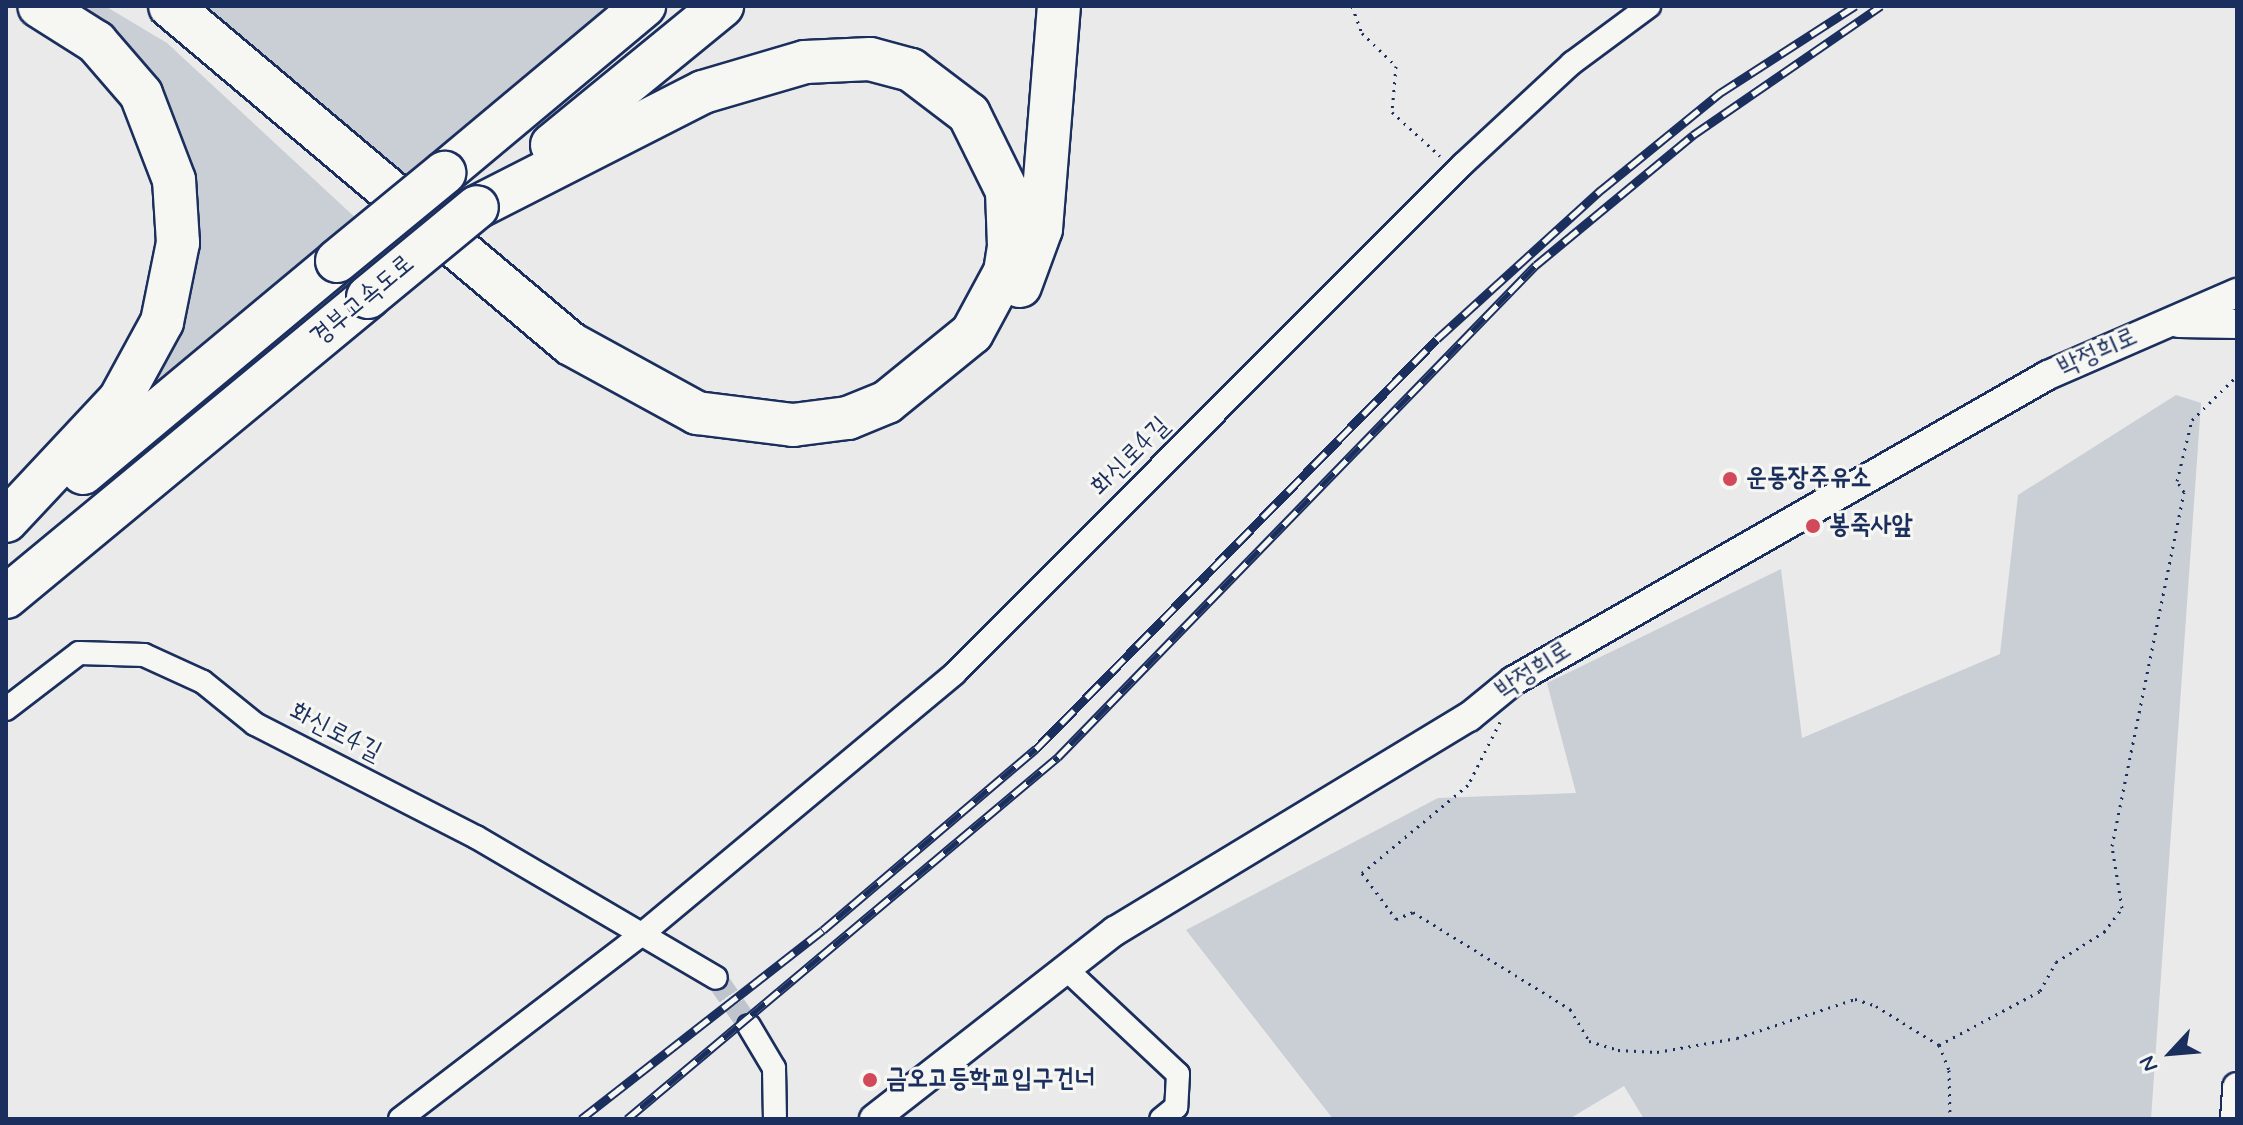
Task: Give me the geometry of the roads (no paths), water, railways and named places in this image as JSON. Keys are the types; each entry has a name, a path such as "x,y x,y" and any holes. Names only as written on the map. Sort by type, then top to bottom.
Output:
{"highway":[{"path":"6,521 127,387 162,322 178,243 174,180 141,94 96,42 39,6"},
{"path":"137,6 189,42 559,362 668,425 765,448 826,444 889,424 951,384 997,332 1041,229 1059,6"},
{"path":"170,6 571,344 697,413 793,425 848,418 887,402 972,333 1005,272 1009,246 1007,191 969,114 911,70 870,59 805,62 703,92 477,207"},
{"name":"경부고속도로","path":"6,537 644,6"},
{"name":"경부고속도로","path":"6,597 722,6"}],"street":[{"name":"화신로4길","path":"400,1119 641,935 954,674 1457,170 1572,63 1649,6"},
{"path":"2162,324 2237,271"},
{"name":"박정희로","path":"874,1119 1065,968 1469,717 1513,681 1892,458 2048,375 2237,293"},
{"path":"2162,324 2237,324"},
{"name":"화신로4길","path":"6,709 79,653 144,655 203,682 255,724 476,837 716,978"},
{"path":"1065,968 1178,1074 1176,1107 1161,1119"},
{"path":"749,1026 774,1068 775,1119"},
{"path":"2235,1119 2237,1087"}],"tunnel":[{"path":"716,978 749,1026"}],"railway":[{"path":"581,1119 823,930 1036,749 1437,339 1601,190 1720,93 1855,6"},
{"path":"627,1119 1058,757 1536,265 1693,135 1881,6"}],"place":[{"name":"운동장주유소","path":"1730,479"},
{"name":"봉죽사앞","path":"1813,526"},
{"name":"금오고등학교입구건너","path":"870,1080"}]}
